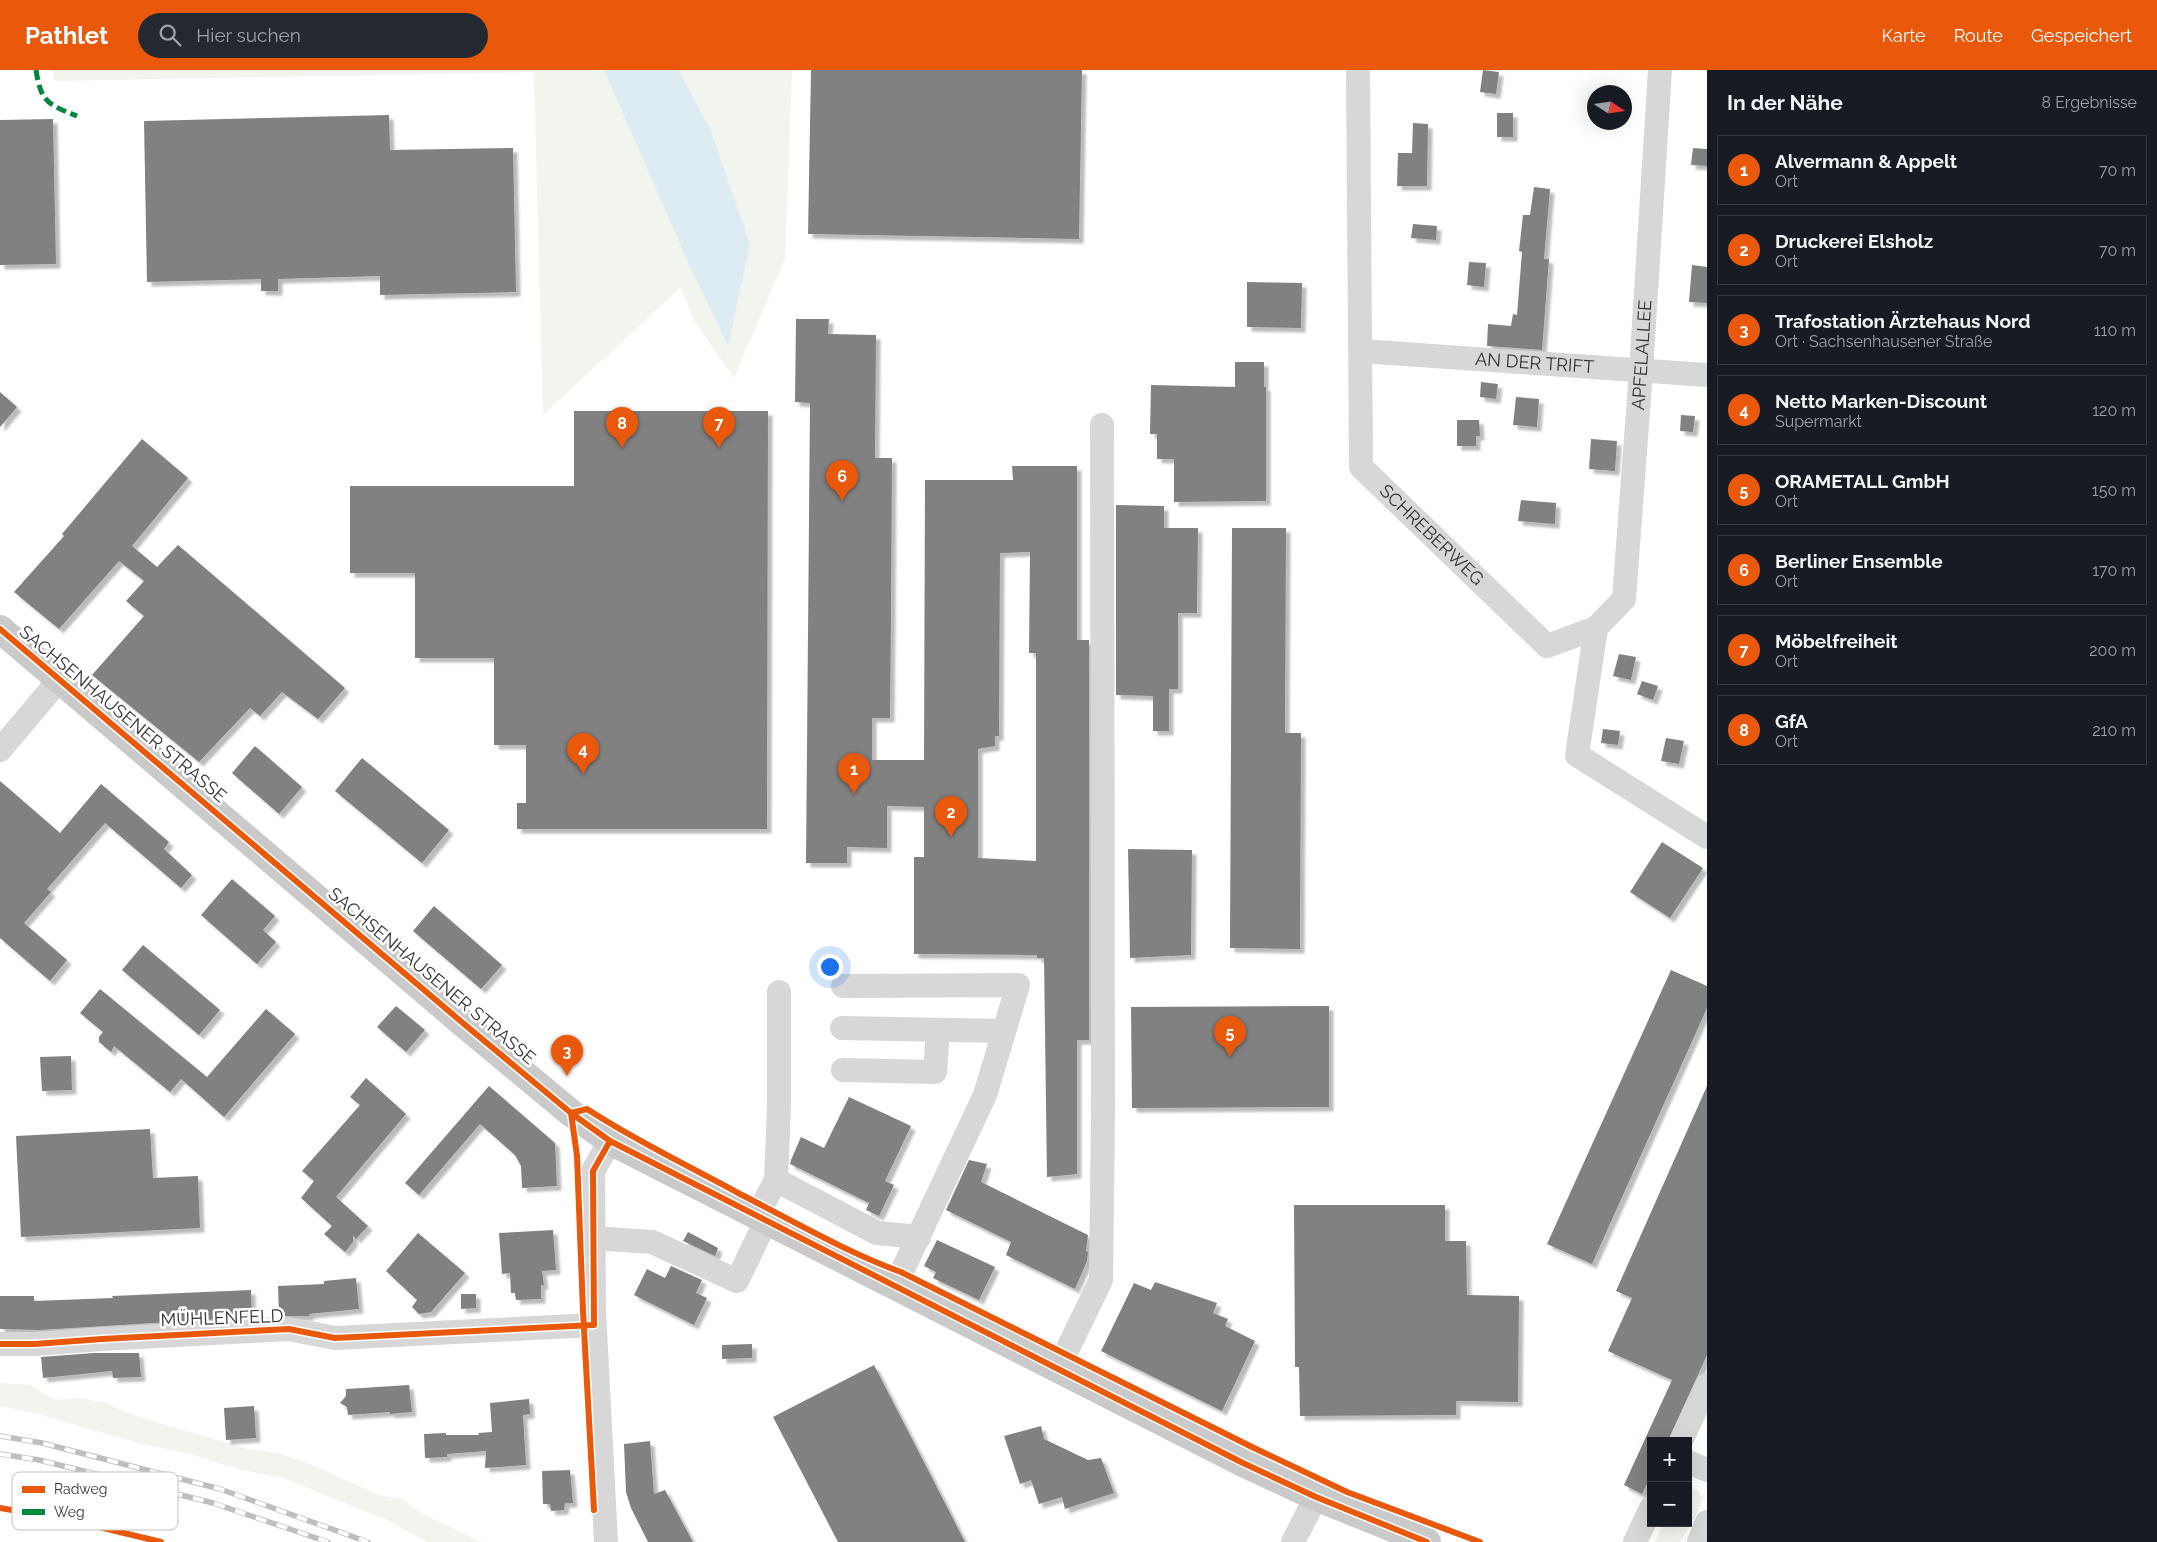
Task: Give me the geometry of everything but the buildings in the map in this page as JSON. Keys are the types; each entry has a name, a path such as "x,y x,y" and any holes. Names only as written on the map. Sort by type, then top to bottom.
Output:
{"main road":[{"name":"SACHSENHAUSENER STRASSE","path":"0,629 464,1024 571,1113 610,1141 1243,1463 1316,1497 1427,1542"}],"street":[{"name":"SCHREBERWEG","path":"1358,70 1361,467 1548,646 1596,628"},
{"name":"APFELALLEE","path":"1596,628 1624,599 1642,371 1660,70"},
{"name":"AN DER TRIFT","path":"1361,351 1707,375"},
{"path":"1058,1369 1101,1280 1103,1112 1102,425"},
{"path":"1596,628 1577,755 1707,837"},
{"path":"0,750 60,680"},
{"path":"843,986 1018,985 985,1095 894,1286"},
{"path":"593,1238 652,1242 738,1282 776,1180 779,1105 779,992"},
{"path":"842,1028 1004,1031"},
{"path":"843,1070 936,1072 938,1030"},
{"path":"606,1542 594,1324 593,1171 610,1141"},
{"path":"776,1180 877,1233 919,1237"},
{"name":"MÜHLENFELD","path":"0,1344 35,1344 289,1329 335,1338 594,1324"},
{"path":"1683,1437 1707,1385"},
{"path":"1692,1464 1707,1470"},
{"path":"1294,1542 1316,1497"},
{"path":"1635,1542 1647,1516"}],"shaded area":[{"path":"53,70 605,70 710,129 679,70 792,70 785,259 734,378 694,321 681,287 543,415 534,72 55,81"},
{"path":"604,70 679,70 710,129 750,244 728,346 688,262"},
{"path":"0,1383 30,1385 54,1400 79,1398 107,1403 128,1413 168,1426 248,1449 278,1453 315,1466 379,1495 402,1499 424,1515 482,1542 427,1542 387,1520 283,1478 242,1470 186,1453 138,1443 34,1413 0,1406"},
{"path":"1692,1488 1696,1489 1703,1498 1692,1522"},
{"path":"1662,1527 1689,1527 1680,1542 1655,1542"}],"railway":[{"path":"0,1436 42,1443 154,1472"},
{"path":"0,1454 39,1460 88,1472"},
{"path":"178,1478 220,1489 368,1542"},
{"path":"178,1494 213,1503 328,1542"}],"marked path":[{"path":"36,70 40,89 47,100 52,105 77,116"}],"cycle path":[{"path":"0,629 464,1024 571,1113 610,1141 1243,1463 1316,1497 1427,1542"},
{"path":"571,1113 587,1109 643,1143 820,1236 901,1272 1252,1447 1347,1492 1480,1542"},
{"path":"571,1113 577,1156 594,1510"},
{"path":"0,1344 35,1344 289,1329 335,1338 594,1325 593,1171 610,1141"},
{"path":"0,1508 12,1510"},
{"path":"111,1530 161,1542"}],"place":[{"name":"GfA","path":"622,448"},
{"name":"Möbelfreiheit","path":"719,448"},
{"name":"Berliner Ensemble","path":"842,501"},
{"name":"Netto Marken-Discount","path":"583,774"},
{"name":"Alvermann & Appelt","path":"854,794"},
{"name":"Druckerei Elsholz","path":"951,837"},
{"name":"ORAMETALL GmbH","path":"1230,1057"},
{"name":"Trafostation Ärztehaus Nord","path":"567,1076"}]}
